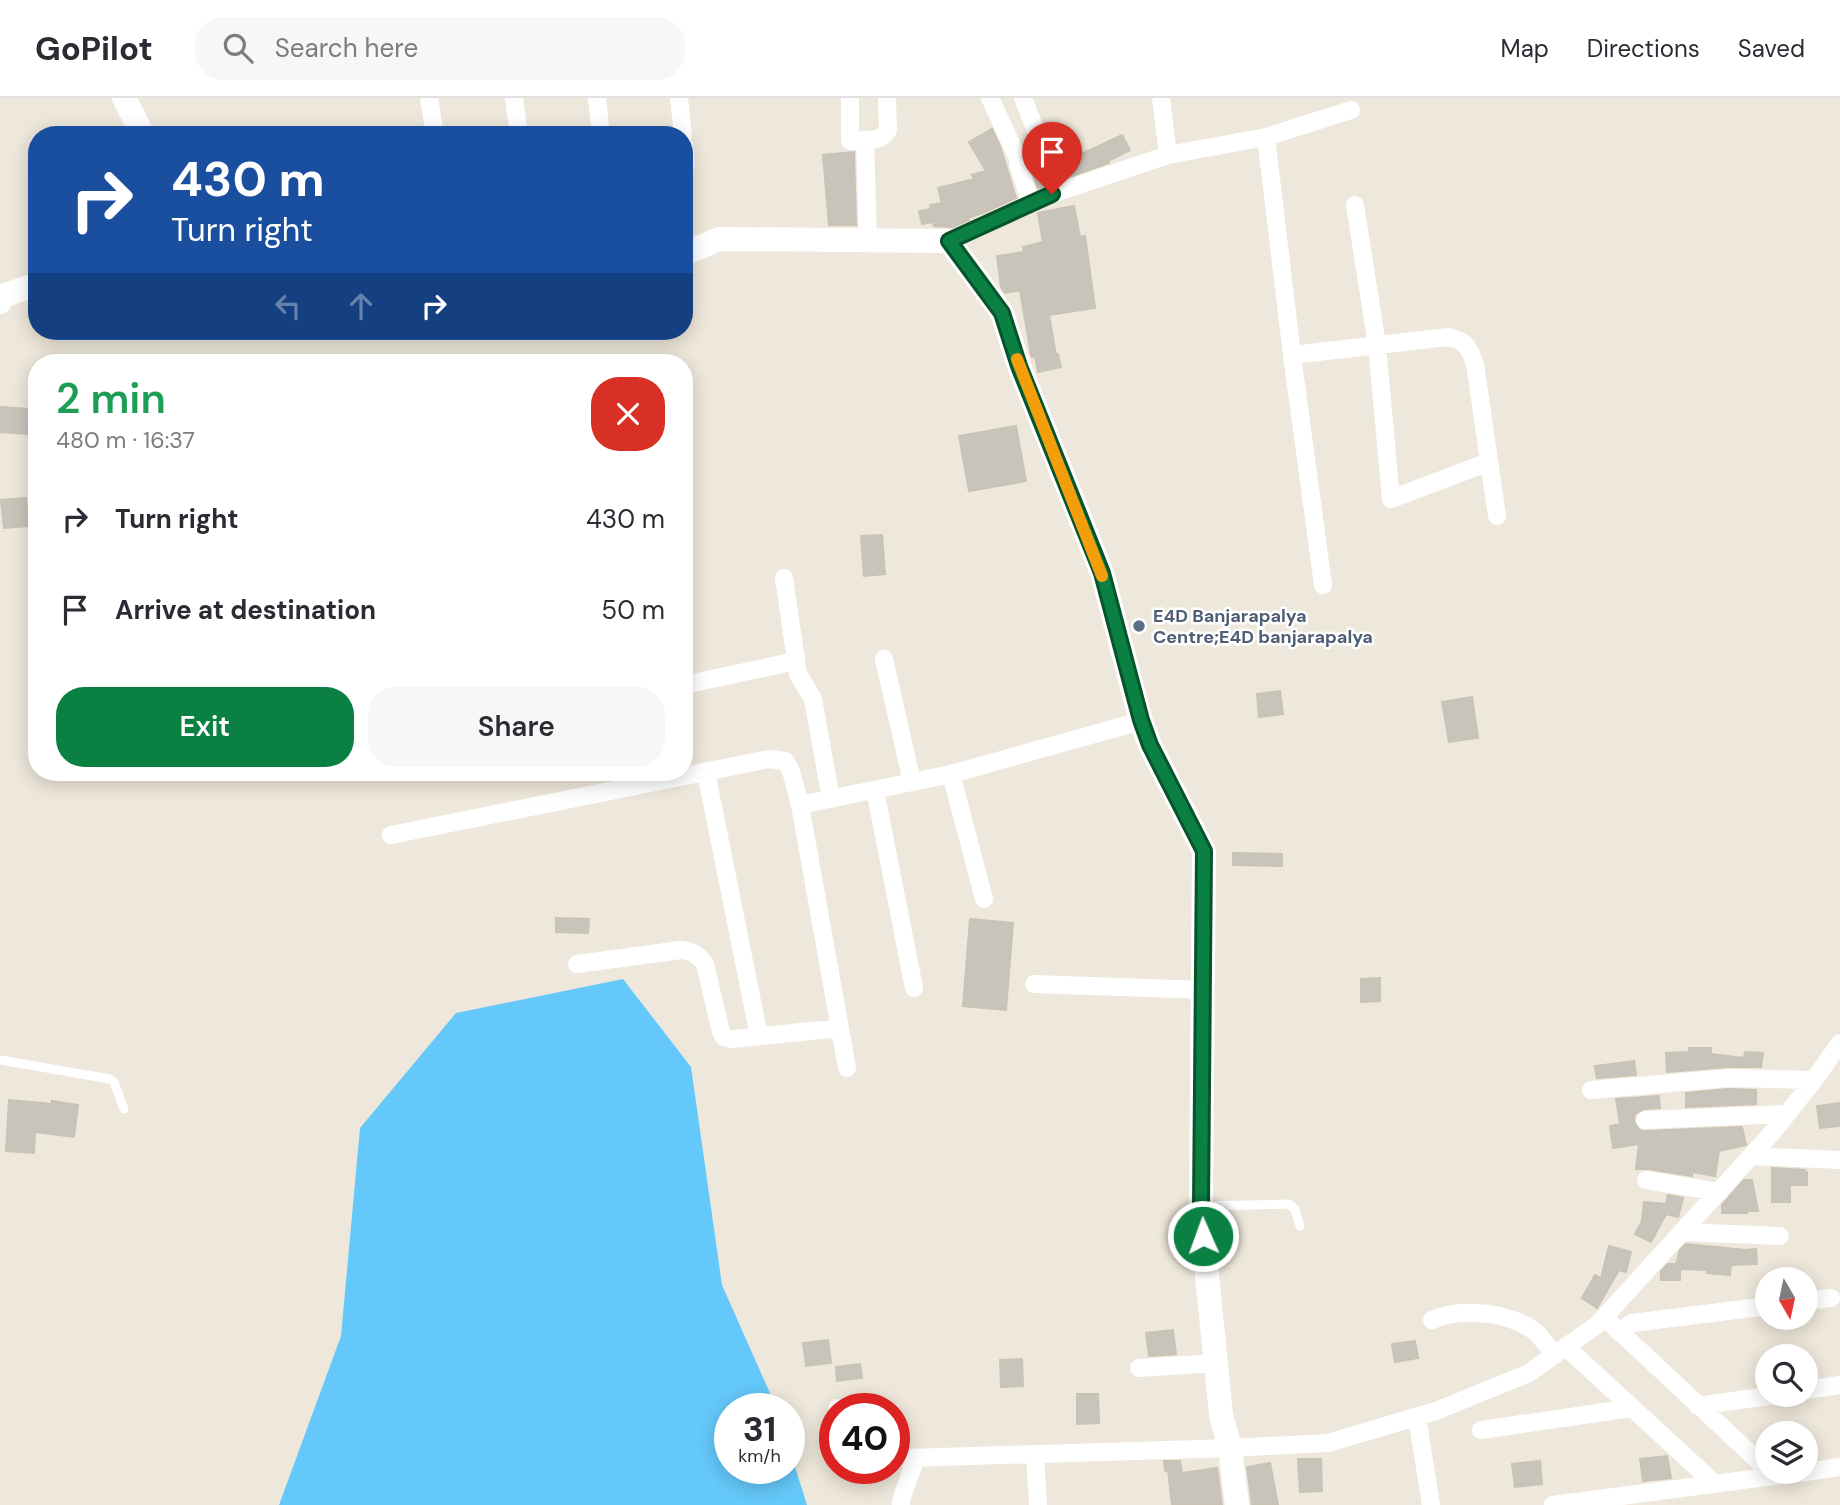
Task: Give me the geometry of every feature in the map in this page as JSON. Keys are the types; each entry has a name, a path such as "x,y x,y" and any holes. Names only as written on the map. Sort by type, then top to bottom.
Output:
{"street":[{"path":"124,98 139,126"},
{"path":"429,98 434,126"},
{"path":"514,98 518,126"},
{"path":"597,98 600,126"},
{"path":"679,98 682,126"},
{"path":"850,98 850,141 880,139 886,135 887,98"},
{"path":"990,98 1019,161 1017,167 1031,204"},
{"path":"1019,161 1038,151 1040,147 1023,98"},
{"path":"1161,98 1168,155"},
{"path":"693,250 719,239 949,241 1052,194 1168,155 1266,136 1351,110"},
{"path":"1266,136 1323,585"},
{"path":"865,140 868,241"},
{"path":"1355,205 1377,345 1391,499 1489,462"},
{"path":"949,241 1002,313 1019,366 1102,573 1150,745 1204,851 1201,1206 1221,1415 1230,1448 1233,1504"},
{"path":"0,302 3,296 28,287"},
{"path":"1292,355 1448,337 1460,340 1469,349 1475,364 1497,516"},
{"path":"784,578 800,679 813,699 831,799"},
{"path":"884,659 912,782"},
{"path":"693,683 796,660"},
{"path":"800,805 951,774 1141,720"},
{"path":"693,775 769,760 785,761 791,771 800,805 847,1068"},
{"path":"706,772 759,1036"},
{"path":"951,774 984,899"},
{"path":"391,835 661,781"},
{"path":"875,790 914,988"},
{"path":"578,964 681,950 691,951 705,964 724,1037 732,1039 840,1028"},
{"path":"1034,984 1204,990"},
{"path":"910,1458 1328,1443 1436,1411 1529,1373 1598,1324 1752,1156 1814,1080 1840,1043"},
{"path":"1591,1090 1729,1078 1814,1080"},
{"path":"1645,1119 1787,1114"},
{"path":"1752,1156 1840,1160"},
{"path":"1646,1180 1719,1192"},
{"path":"1682,1233 1780,1236"},
{"path":"1818,1300 1832,1298"},
{"path":"1619,1332 1632,1324 1755,1308"},
{"path":"1432,1320 1445,1314 1472,1312 1513,1321 1534,1331 1632,1408 1715,1484"},
{"path":"1604,1317 1755,1458"},
{"path":"1139,1368 1216,1363"},
{"path":"1818,1388 1840,1385"},
{"path":"1698,1406 1755,1398"},
{"path":"1481,1430 1632,1408"},
{"path":"1418,1417 1432,1505"},
{"path":"1035,1454 1038,1505"},
{"path":"901,1505 916,1458"},
{"path":"1818,1470 1840,1467"},
{"path":"1553,1505 1715,1484 1755,1475"}],"lane":[{"path":"0,1060 110,1079 114,1082 124,1109"},
{"path":"1201,1206 1289,1204 1295,1209 1300,1226"}],"water":[{"path":"623,979 691,1067 722,1285 770,1393 714,1393 714,1484 800,1484 807,1505 279,1505 341,1336 360,1128 456,1013"}],"building":[{"path":"992,129 1016,198 953,227 934,226 933,222 922,224 919,211 942,203 938,188 974,179 972,175 986,171 969,142"},
{"path":"1122,135 1130,150 1108,161 1109,163 1038,188 1031,168 1044,160 1051,144 1062,136 1071,159"},
{"path":"854,152 856,225 829,225 823,155"},
{"path":"1074,206 1080,237 1085,236 1095,308 1049,315 1056,355 1058,354 1061,367 1038,372 1035,356 1031,355 1020,290 1005,293 1001,287 997,256 1024,252 1023,247 1043,242 1038,213"},
{"path":"0,407 28,409 27,434 0,432"},
{"path":"1016,426 1026,481 969,491 959,436"},
{"path":"26,498 28,526 4,528 1,500"},
{"path":"882,535 885,574 864,576 861,536"},
{"path":"1280,691 1283,714 1259,717 1257,694"},
{"path":"1472,697 1478,738 1449,742 1442,702"},
{"path":"1233,853 1282,854 1282,866 1233,865"},
{"path":"556,918 589,919 588,933 556,932"},
{"path":"970,919 1013,923 1006,1010 963,1006"},
{"path":"1380,978 1380,1001 1361,1002 1361,979"},
{"path":"1689,1048 1711,1048 1711,1054 1744,1058 1745,1052 1763,1053 1761,1067 1667,1072 1666,1053 1689,1052"},
{"path":"1634,1061 1636,1075 1597,1078 1595,1066"},
{"path":"1729,1089 1756,1090 1756,1104 1686,1107 1686,1093"},
{"path":"1659,1096 1660,1108 1644,1109 1635,1114 1634,1121 1639,1130 1742,1127 1746,1145 1719,1151 1715,1176 1636,1169 1639,1144 1613,1148 1610,1126 1620,1124 1616,1099"},
{"path":"9,1100 52,1104 52,1101 78,1105 74,1137 35,1132 34,1153 6,1151"},
{"path":"1840,1103 1840,1126 1820,1128 1817,1106"},
{"path":"1772,1168 1805,1170 1807,1185 1790,1185 1790,1202 1772,1202"},
{"path":"1744,1180 1752,1180 1758,1211 1722,1213 1722,1205"},
{"path":"1668,1195 1683,1198 1678,1217 1666,1214 1651,1242 1635,1234 1642,1221 1644,1202 1666,1204"},
{"path":"1686,1244 1756,1249 1757,1264 1731,1265 1730,1275 1707,1273 1708,1270 1680,1269 1680,1280 1661,1280 1661,1271 1668,1264 1676,1264 1680,1250"},
{"path":"1609,1246 1631,1252 1626,1272 1619,1270 1597,1308 1582,1298 1595,1275 1601,1278"},
{"path":"1173,1330 1176,1354 1149,1356 1146,1333"},
{"path":"828,1340 831,1363 806,1366 803,1343"},
{"path":"1415,1341 1418,1358 1395,1362 1392,1344"},
{"path":"1022,1359 1023,1386 1001,1387 1000,1360"},
{"path":"860,1364 862,1378 837,1381 836,1367"},
{"path":"1077,1394 1098,1394 1099,1423 1077,1424"},
{"path":"1667,1456 1671,1478 1643,1481 1640,1459"},
{"path":"1298,1459 1321,1459 1322,1491 1300,1492"},
{"path":"1164,1461 1180,1461 1182,1473 1217,1468 1222,1505 1172,1505 1168,1470 1165,1471"},
{"path":"1540,1461 1542,1484 1515,1487 1512,1464"},
{"path":"1270,1463 1278,1505 1252,1505 1247,1467"}],"slow traffic":[{"path":"1017,359 1102,576"}],"place":[{"name":"E4D Banjarapalya Centre;E4D banjarapalya","path":"1139,626"}],"route":[{"path":"1052,194 949,241 1002,313 1019,366 1102,573 1150,745 1204,851 1203,1236"}]}
